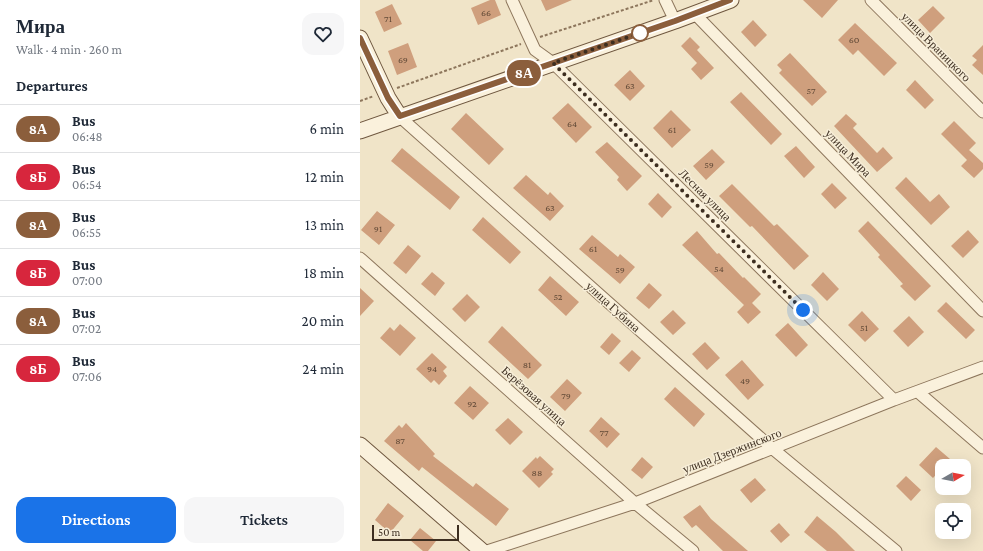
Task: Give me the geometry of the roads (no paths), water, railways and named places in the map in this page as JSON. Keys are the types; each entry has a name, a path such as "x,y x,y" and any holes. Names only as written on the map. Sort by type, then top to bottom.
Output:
{"street":[{"name":"Лесная улица","path":"512,0 535,50 553,63 894,400"},
{"path":"665,0 675,21"},
{"path":"360,131 695,14 730,0"},
{"name":"улица Враницкого","path":"871,0 983,112"},
{"name":"улица Мира","path":"695,14 983,311"},
{"name":"улица Губина","path":"360,38 385,92 400,116 773,449 896,551"},
{"name":"Берёзовая улица","path":"360,258 635,503 693,551"},
{"name":"улица Дзержинского","path":"487,551 635,503 894,400 983,367"},
{"path":"918,392 983,448"},
{"path":"360,445 482,551"}]}
